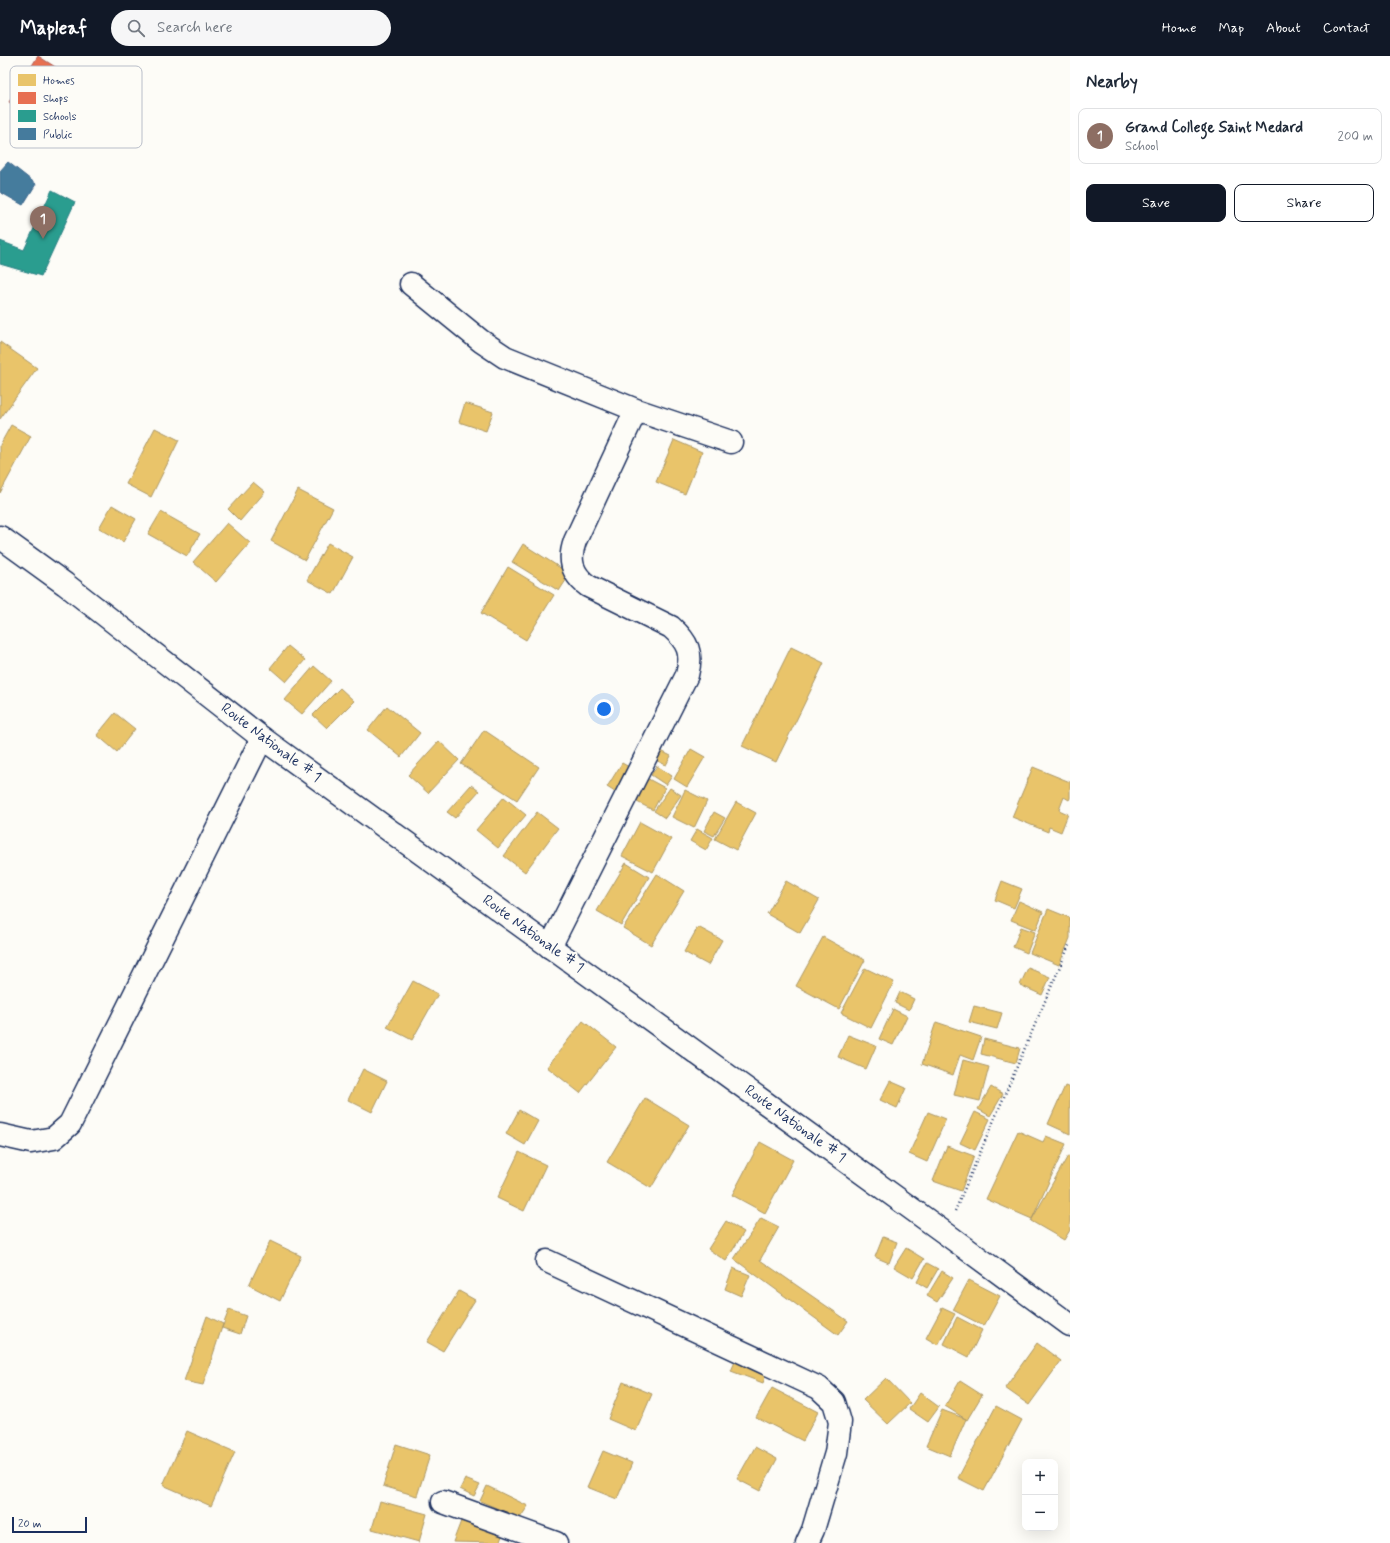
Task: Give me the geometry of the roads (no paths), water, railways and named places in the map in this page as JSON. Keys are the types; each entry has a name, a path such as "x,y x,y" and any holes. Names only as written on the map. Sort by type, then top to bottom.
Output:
{"street":[{"path":"411,284 481,341 505,357 636,410 731,442"},
{"path":"550,947 687,675 690,663 688,648 682,637 671,627 588,586 578,579 573,566 571,552 575,541 636,410"},
{"name":"Route Nationale # 1","path":"0,537 65,584 262,738 1070,1325"},
{"path":"0,1135 32,1142 54,1138 70,1124 262,738"},
{"path":"547,1261 818,1388 834,1402 840,1422 836,1453 813,1530 807,1543"},
{"path":"443,1502 556,1543"}],"place":[{"name":"Grand College Saint Medard","path":"43,239"}]}
